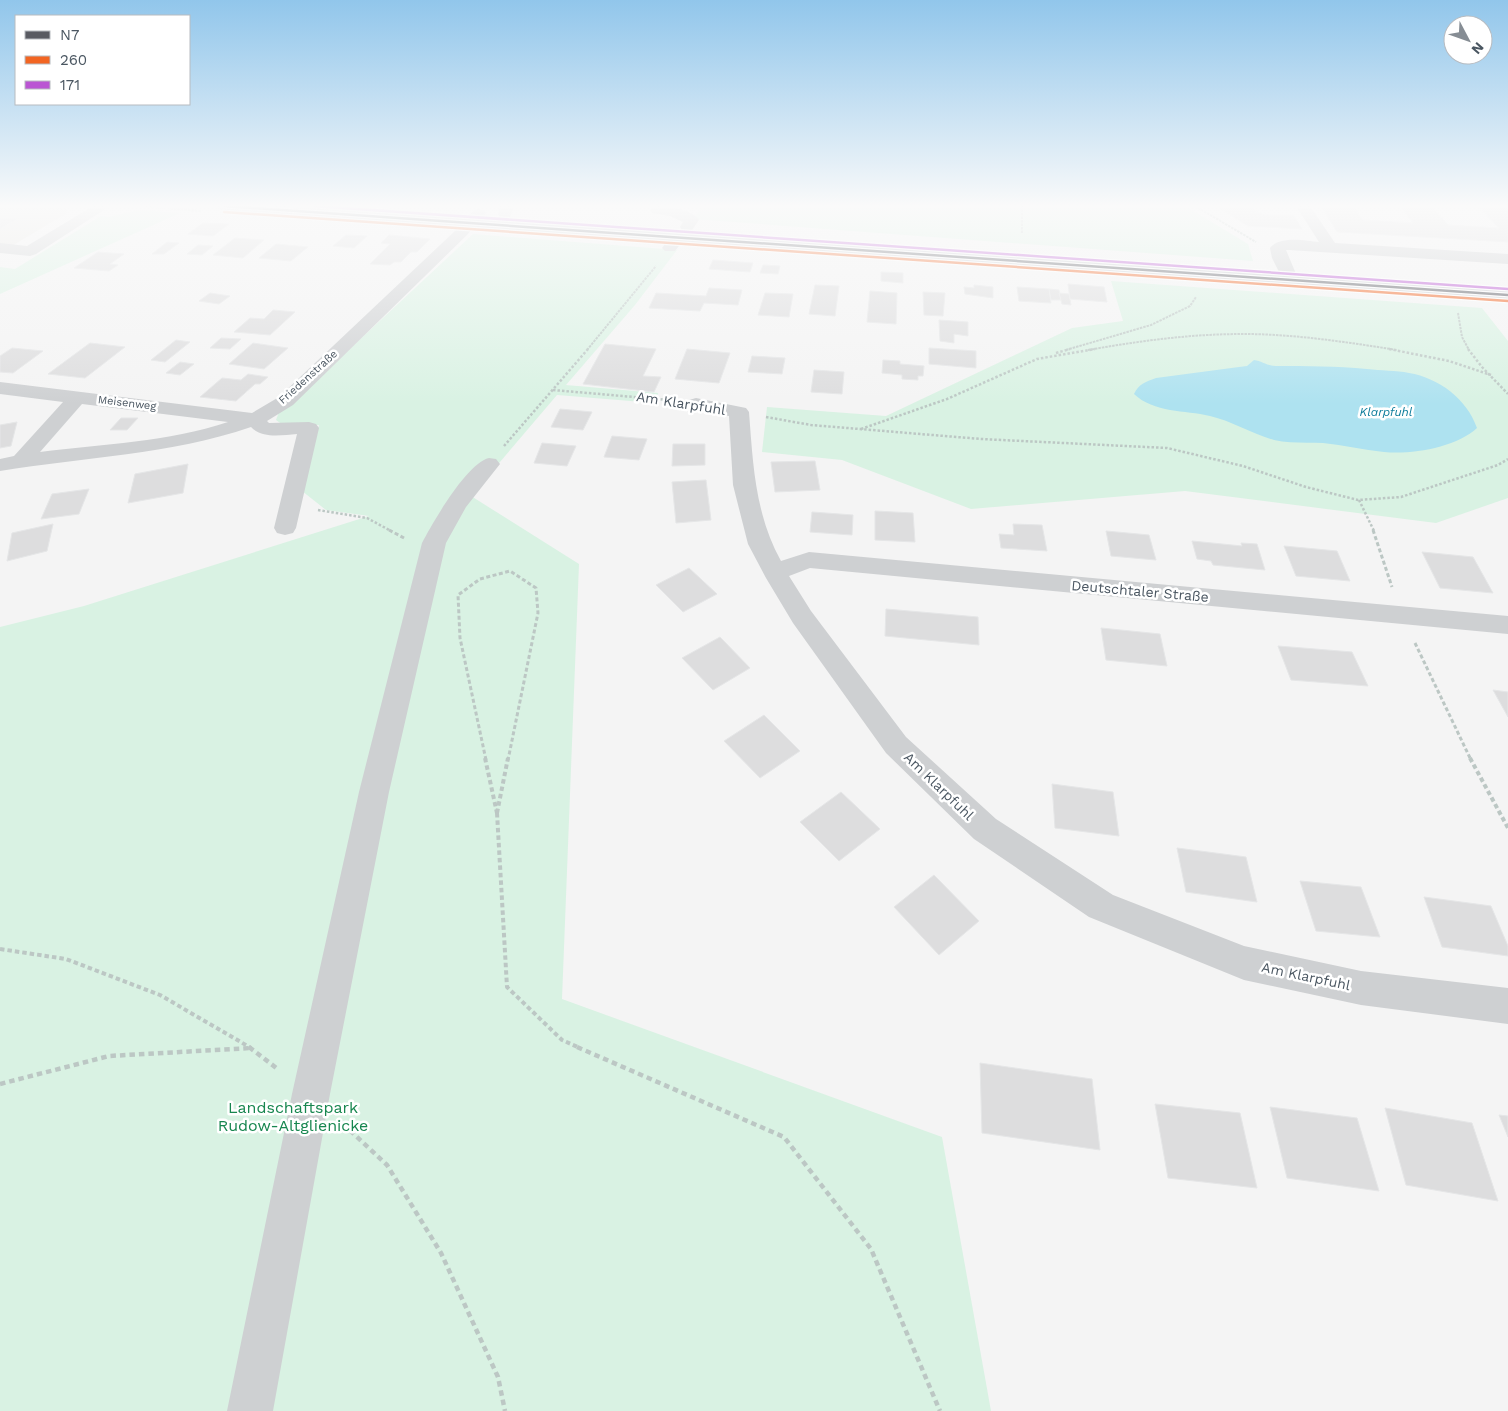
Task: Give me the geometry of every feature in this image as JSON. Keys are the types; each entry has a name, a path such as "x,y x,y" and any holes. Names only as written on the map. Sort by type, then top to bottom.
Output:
{"main road":[{"path":"1252,272 1508,282"},
{"path":"1288,274 1508,296"}],"street":[{"name":"Friedenstraße","path":"0,466 178,440 221,430 255,419 286,400 419,272"},
{"name":"Meisenweg","path":"0,388 255,419 264,429 309,428 293,488"},
{"path":"21,462 78,397"},
{"name":"Am Klarpfuhl","path":"696,404 739,412 744,485 760,544 774,572 802,617 896,745 985,829 1101,906 1244,963 1361,988 1508,1006"},
{"path":"250,1411 311,1094 374,792 434,544 443,524 472,482 489,464"},
{"path":"285,528 293,488"},
{"name":"Deutschtaler Straße","path":"774,572 809,560 1508,625"}],"path":[{"path":"489,464 553,390 650,272"},
{"path":"860,430 946,398 1037,359 1151,324 1190,306 1197,296"},
{"path":"1458,312 1457,326 1467,349 1508,394"},
{"path":"1037,359 1134,342 1244,334 1320,339 1397,350 1449,361 1491,375"},
{"name":"Am Klarpfuhl","path":"553,390 650,397 696,404"},
{"path":"739,412 860,430 981,439 1167,448 1243,466 1306,487 1358,500 1401,497 1498,465 1508,459"},
{"path":"293,488 318,510 367,518 390,532 407,539 434,544"},
{"path":"1358,500 1378,538 1394,593"},
{"path":"497,812 538,614 536,588 510,571 480,579 458,595 460,638 497,812 507,986 562,1040 784,1137 871,1248 940,1411"},
{"path":"1403,615 1479,776 1508,828"},
{"path":"0,1084 109,1056 251,1048"}],"green space":[{"path":"0,272 49,272 0,294"},
{"name":"Landschaftspark Rudow-Altglienicke","path":"432,272 660,272 635,305 566,385 658,393 655,403 557,395 471,496 579,564 562,999 942,1137 991,1411 0,1411 0,627 84,606 369,516 326,510 302,491 319,425 283,425 276,420 279,412 310,386"},
{"path":"1111,281 1482,308 1508,341 1508,498 1436,523 1185,491 971,509 842,460 762,452 767,407 886,416 1072,328 1123,321"}],"water":[{"name":"Klarpfuhl","path":"1254,360 1273,366 1355,368 1399,371 1420,376 1441,385 1459,399 1477,428 1468,435 1446,445 1420,451 1384,452 1323,443 1274,440 1218,418 1160,408 1151,405 1134,394 1143,384 1156,378 1247,366"}],"building":[{"path":"760,272 779,272 778,274"},
{"path":"881,272 903,273 903,283 881,281"},
{"path":"1068,284 1104,287 1107,302 1070,299"},
{"path":"815,285 839,286 835,316 809,314"},
{"path":"974,285 993,287 993,298 965,294 964,287 974,288"},
{"path":"1017,287 1049,289 1051,303 1019,301"},
{"path":"709,288 742,290 738,305 704,303 700,311 649,308 656,293 706,296"},
{"path":"1049,289 1059,290 1061,300 1051,300"},
{"path":"870,291 897,293 896,324 867,322"},
{"path":"923,292 945,293 943,316 924,315"},
{"path":"210,293 230,296 219,304 199,301"},
{"path":"765,293 793,294 789,317 758,315"},
{"path":"1059,293 1069,294 1071,305 1062,304"},
{"path":"273,310 295,312 270,335 234,332 250,318 264,319"},
{"path":"939,320 968,322 968,336 954,334 954,343 940,341"},
{"path":"221,338 241,339 230,349 210,348"},
{"path":"176,340 190,342 165,362 151,360"},
{"path":"90,343 125,347 85,378 48,374"},
{"path":"253,343 288,348 264,369 229,364"},
{"path":"605,344 656,349 643,376 661,377 654,392 583,384"},
{"path":"12,348 43,351 13,373 0,372 0,356"},
{"path":"929,348 976,351 976,368 929,364"},
{"path":"687,349 730,353 719,383 675,379"},
{"path":"752,356 785,358 782,374 748,372"},
{"path":"883,360 924,366 923,376 918,376 918,380 902,379 902,375 882,373"},
{"path":"180,362 194,364 180,375 166,373"},
{"path":"814,370 844,372 842,394 811,392"},
{"path":"248,374 268,377 260,384 255,384 236,401 200,397 222,378 241,380"},
{"path":"560,409 592,412 583,430 551,427"},
{"path":"121,418 138,418 127,430 110,430"},
{"path":"17,422 11,446 0,448 0,425"},
{"path":"612,436 647,439 639,460 604,457"},
{"path":"542,443 576,446 567,466 534,463"},
{"path":"673,444 705,444 705,465 672,466"},
{"path":"815,461 820,490 775,492 771,462"},
{"path":"188,464 183,493 128,503 135,474"},
{"path":"706,480 711,520 676,523 672,482"},
{"path":"89,489 79,514 41,519 52,494"},
{"path":"875,511 913,513 915,542 875,540"},
{"path":"812,512 853,515 852,535 810,532"},
{"path":"53,524 47,551 7,561 12,533"},
{"path":"1013,524 1042,525 1047,551 1001,548 999,534 1014,535"},
{"path":"1106,531 1149,535 1156,560 1111,556"},
{"path":"1192,541 1242,546 1241,543 1257,544 1265,570 1213,565 1211,561 1197,559"},
{"path":"1284,546 1337,551 1350,581 1296,576"},
{"path":"1422,552 1473,557 1493,593 1440,588"},
{"path":"689,568 717,594 683,612 656,585"},
{"path":"886,609 978,617 979,645 885,636"},
{"path":"1101,628 1160,634 1167,666 1106,660"},
{"path":"720,637 750,668 713,690 682,658"},
{"path":"1278,646 1352,652 1368,686 1291,680"},
{"path":"1493,690 1508,692 1508,717"},
{"path":"764,715 800,751 760,778 724,741"},
{"path":"1052,784 1113,792 1119,836 1055,828"},
{"path":"841,792 880,829 839,861 800,822"},
{"path":"1177,848 1246,857 1257,902 1186,892"},
{"path":"934,875 979,921 939,955 894,907"},
{"path":"1300,881 1361,887 1380,937 1316,931"},
{"path":"1424,897 1491,906 1508,946 1508,956 1442,947"},
{"path":"980,1063 1092,1079 1100,1150 982,1133"},
{"path":"1155,1104 1240,1113 1257,1188 1168,1178"},
{"path":"1270,1107 1357,1118 1379,1191 1287,1178"},
{"path":"1385,1108 1472,1123 1498,1201 1406,1185"},
{"path":"1499,1115 1508,1116 1508,1137"}],"transit line":[{"name":"260","path":"1087,272 1508,301"},
{"name":"N7","path":"1174,272 1508,295"},
{"name":"171","path":"1261,272 1508,289"}]}
